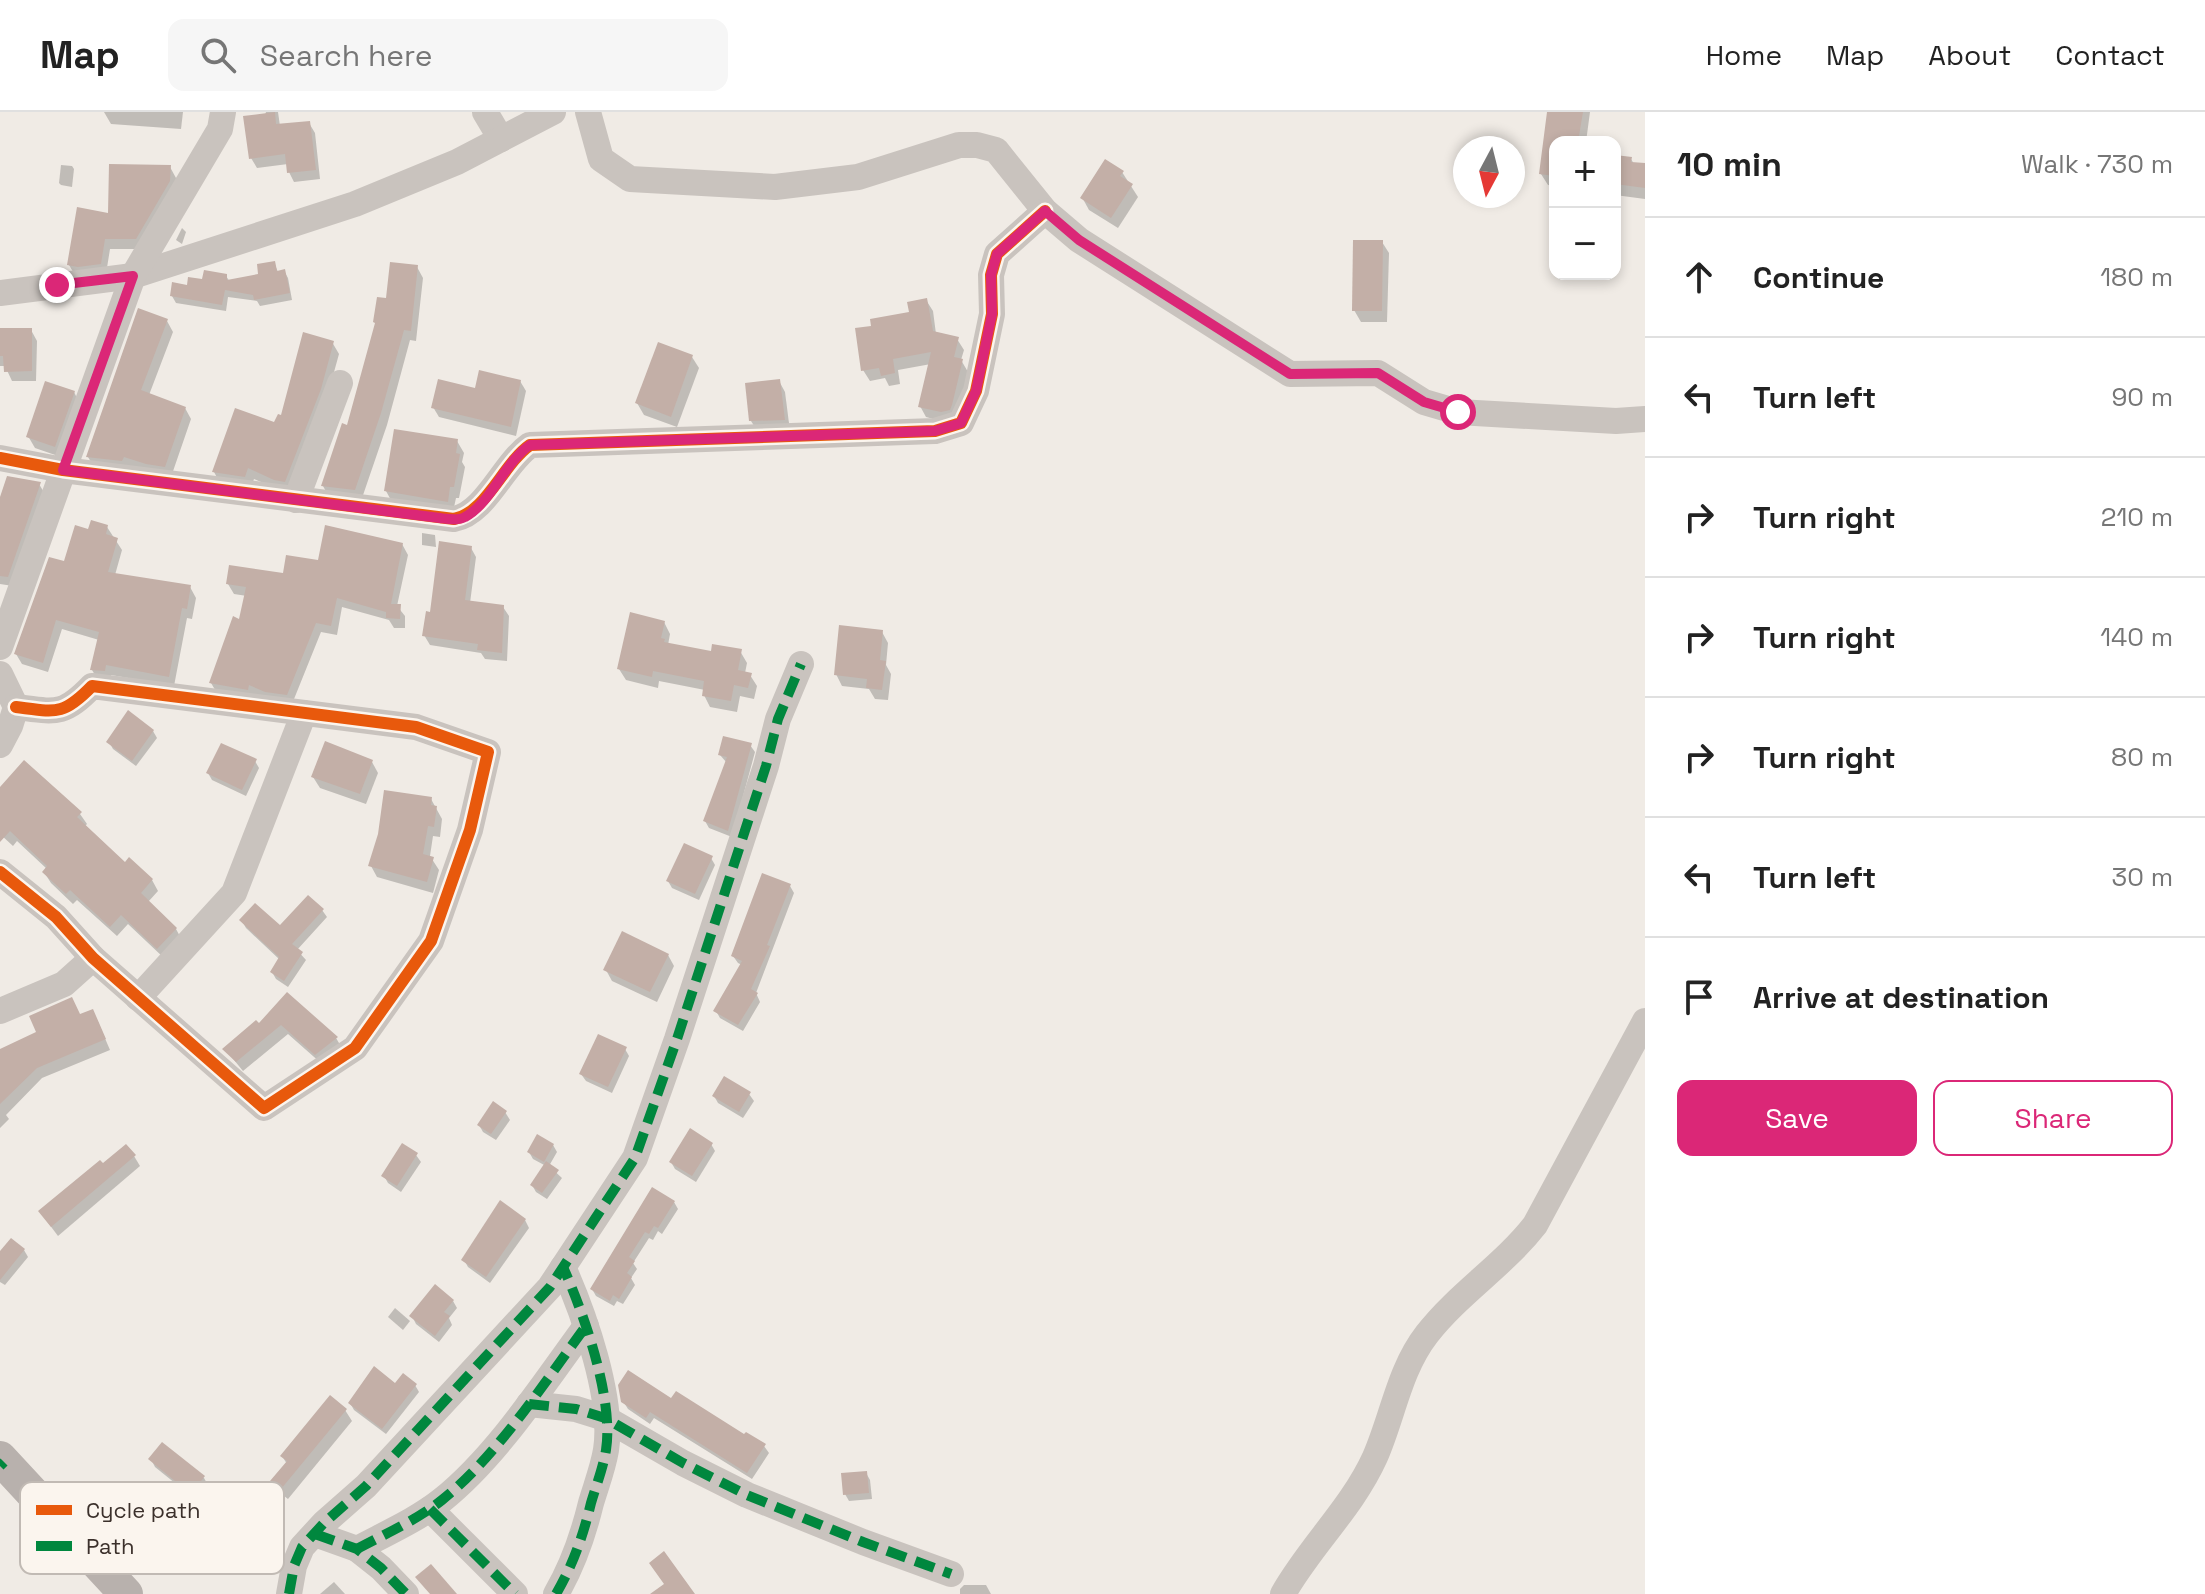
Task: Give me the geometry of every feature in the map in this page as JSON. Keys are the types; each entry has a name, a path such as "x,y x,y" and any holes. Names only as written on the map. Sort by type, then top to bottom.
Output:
{"main road":[{"path":"1,1468 20,1492"},
{"path":"1,1468 20,1487"},
{"path":"84,1574 100,1594"},
{"path":"106,1574 126,1594"}],"street":[{"path":"0,647 133,276 220,129 223,112"},
{"path":"485,112 501,139"},
{"path":"0,293 133,276 355,204 457,162 553,112"},
{"path":"588,112 601,159 630,179 775,187 858,177 959,145 977,145 996,150 1045,211 1079,240 1290,374 1378,373 1424,402 1458,412 1601,421 1645,419"},
{"path":"0,458 63,470 454,519 465,517 481,502 516,455 530,445 935,431 961,423 976,391 992,314 991,275 997,254 1045,211"},
{"path":"296,500 340,383"},
{"path":"289,1594 294,1566 302,1547 366,1486 550,1287 635,1158 682,1024 766,766 778,719 801,664"},
{"path":"0,674 16,707 0,745"},
{"path":"0,872 56,917 93,958 264,1108 355,1048 431,941 470,830 488,752 416,727 92,686 72,707 47,711 16,707"},
{"path":"138,998 234,893 304,713"},
{"path":"0,1011 64,984 93,958"},
{"path":"1283,1594 1344,1511 1375,1457 1404,1372 1427,1334 1467,1291 1516,1249 1535,1225 1645,1021"},
{"path":"556,1594 580,1545 606,1450 599,1374 586,1326 563,1267"},
{"path":"357,1549 430,1509 466,1480 529,1404 586,1326"},
{"path":"529,1404 576,1409 605,1418 747,1495 951,1574"},
{"path":"430,1509 515,1594"},
{"path":"315,1534 357,1549 406,1594"}],"building":[{"path":"275,112 276,124 310,121 316,170 287,173 285,154 249,159 243,116"},
{"path":"1547,112 1583,112 1579,136 1549,136 1549,175 1539,174"},
{"path":"1621,156 1632,157 1631,162 1645,163 1645,188 1621,185"},
{"path":"1105,159 1124,171 1120,176 1133,184 1111,218 1080,198"},
{"path":"109,164 171,165 170,181 136,239 105,239 101,264 67,265 77,207 108,213"},
{"path":"1353,240 1383,240 1382,311 1352,311"},
{"path":"275,261 277,271 285,269 290,293 254,300 253,295 225,290 222,305 170,296 172,282 187,285 188,277 202,279 204,270 227,274 227,280 258,274 257,264"},
{"path":"390,262 418,265 411,331 404,330 355,490 321,486 342,423 347,425 375,323 377,297 386,298"},
{"path":"927,298 933,331 959,337 954,357 963,359 950,410 941,412 918,407 931,352 893,359 895,373 881,376 879,368 861,371 855,328 871,326 870,319 909,312 907,302"},
{"path":"138,308 168,319 141,390 186,407 165,467 124,457 122,461 86,457"},
{"path":"0,328 32,328 32,371 4,372 3,356 0,356"},
{"path":"303,332 334,341 321,389 285,482 248,468 245,477 212,472 235,408 274,422 278,414 281,415"},
{"path":"658,342 693,355 671,417 635,403"},
{"path":"479,370 521,380 511,427 431,408 438,379 475,388"},
{"path":"780,379 785,420 749,421 745,383"},
{"path":"45,381 75,391 55,447 26,437"},
{"path":"394,429 458,439 456,453 460,454 448,502 384,491"},
{"path":"7,476 41,482 8,577 0,576 0,497"},
{"path":"91,520 108,525 106,534 118,538 108,572 191,585 187,609 182,608 169,677 106,665 105,671 90,670 99,632 56,620 43,663 14,654 49,557 64,561 75,525 88,529"},
{"path":"325,525 403,543 391,604 401,604 400,619 386,618 386,612 337,598 331,626 316,623 287,695 265,692 249,685 248,690 209,683 233,616 239,619 246,587 226,584 229,565 283,573 286,555 318,560"},
{"path":"439,541 472,546 465,600 504,605 502,653 477,650 478,644 422,636 426,611 430,612"},
{"path":"630,612 665,621 661,638 665,639 664,642 711,651 712,644 742,649 738,670 752,673 748,688 734,685 731,701 702,696 704,681 653,671 652,677 617,669"},
{"path":"839,625 883,630 880,660 886,661 882,690 866,688 867,679 834,675"},
{"path":"128,710 154,730 132,761 106,742"},
{"path":"723,736 752,743 728,831 703,821 727,757 718,755"},
{"path":"325,741 373,760 360,794 311,777"},
{"path":"221,743 257,759 242,790 206,773"},
{"path":"24,760 82,812 77,817 125,862 129,857 153,879 141,893 177,928 157,949 121,915 110,927 70,890 66,894 42,872 47,866 10,831 0,842 0,787"},
{"path":"384,790 432,797 431,805 437,806 434,827 428,826 423,854 434,857 427,882 368,866 378,834"},
{"path":"684,843 713,856 695,894 666,881"},
{"path":"762,873 791,884 767,945 770,946 751,989 758,993 738,1025 713,1011 742,961 731,956"},
{"path":"308,895 324,909 292,944 303,952 284,981 270,972 279,957 239,920 255,903 280,925"},
{"path":"622,931 669,954 650,992 603,970"},
{"path":"287,992 338,1037 315,1055 281,1025 236,1062 222,1049 256,1020 259,1023"},
{"path":"72,997 80,1014 93,1009 106,1039 37,1068 0,1104 0,1049 36,1032 29,1016"},
{"path":"598,1034 627,1047 608,1087 579,1074"},
{"path":"724,1076 751,1092 739,1112 712,1096"},
{"path":"493,1101 507,1111 491,1134 477,1125"},
{"path":"690,1128 713,1143 692,1176 669,1162"},
{"path":"537,1134 554,1144 544,1162 527,1152"},
{"path":"402,1143 418,1153 397,1186 381,1176"},
{"path":"126,1144 136,1155 51,1227 38,1211 100,1160 103,1163"},
{"path":"546,1161 559,1170 542,1193 530,1185"},
{"path":"652,1187 675,1201 658,1228 654,1226 649,1234 645,1232 629,1257 635,1261 627,1273 632,1277 619,1299 613,1295 610,1301 590,1289"},
{"path":"500,1200 526,1219 486,1277 461,1260"},
{"path":"11,1238 25,1249 0,1280 0,1251"},
{"path":"435,1284 454,1300 444,1312 450,1316 435,1336 409,1316"},
{"path":"374,1366 395,1383 403,1373 417,1384 382,1429 348,1403"},
{"path":"628,1370 671,1398 676,1391 744,1434 746,1432 766,1444 747,1473 650,1412 646,1418 621,1402 618,1385"},
{"path":"330,1395 347,1409 284,1485 284,1482 270,1481 287,1461 280,1456"},
{"path":"162,1442 205,1476 200,1482 176,1482 148,1459"},
{"path":"867,1471 869,1493 843,1495 841,1473"},
{"path":"664,1551 695,1594 650,1594 664,1584 649,1563"},
{"path":"431,1564 457,1594 430,1594 415,1577"}],"marked path":[{"path":"289,1594 294,1566 302,1547 366,1486 550,1287 635,1158 766,766 778,719 801,664"},
{"path":"556,1594 585,1527 605,1457 607,1429 606,1406 595,1357 563,1267"},
{"path":"357,1549 422,1514 462,1482 501,1441 586,1326"},
{"path":"529,1404 576,1409 605,1418 747,1495 951,1574"},
{"path":"0,1466 4,1462"},
{"path":"430,1509 515,1594"},
{"path":"315,1534 357,1549 406,1594"}],"cycle path":[{"path":"0,458 63,470 454,519 476,508 530,445 935,431 961,423 976,391 992,314 991,275 997,254 1045,211"},
{"path":"0,872 56,917 93,958 264,1108 355,1048 431,941 470,830 488,752 416,727 92,686 74,703 58,710 16,707"}],"route":[{"path":"57,285 133,276 63,470 440,518 465,517 481,502 516,455 530,445 935,431 961,423 976,391 992,314 991,275 997,254 1045,211 1079,240 1290,374 1378,373 1424,402 1458,412"}]}
